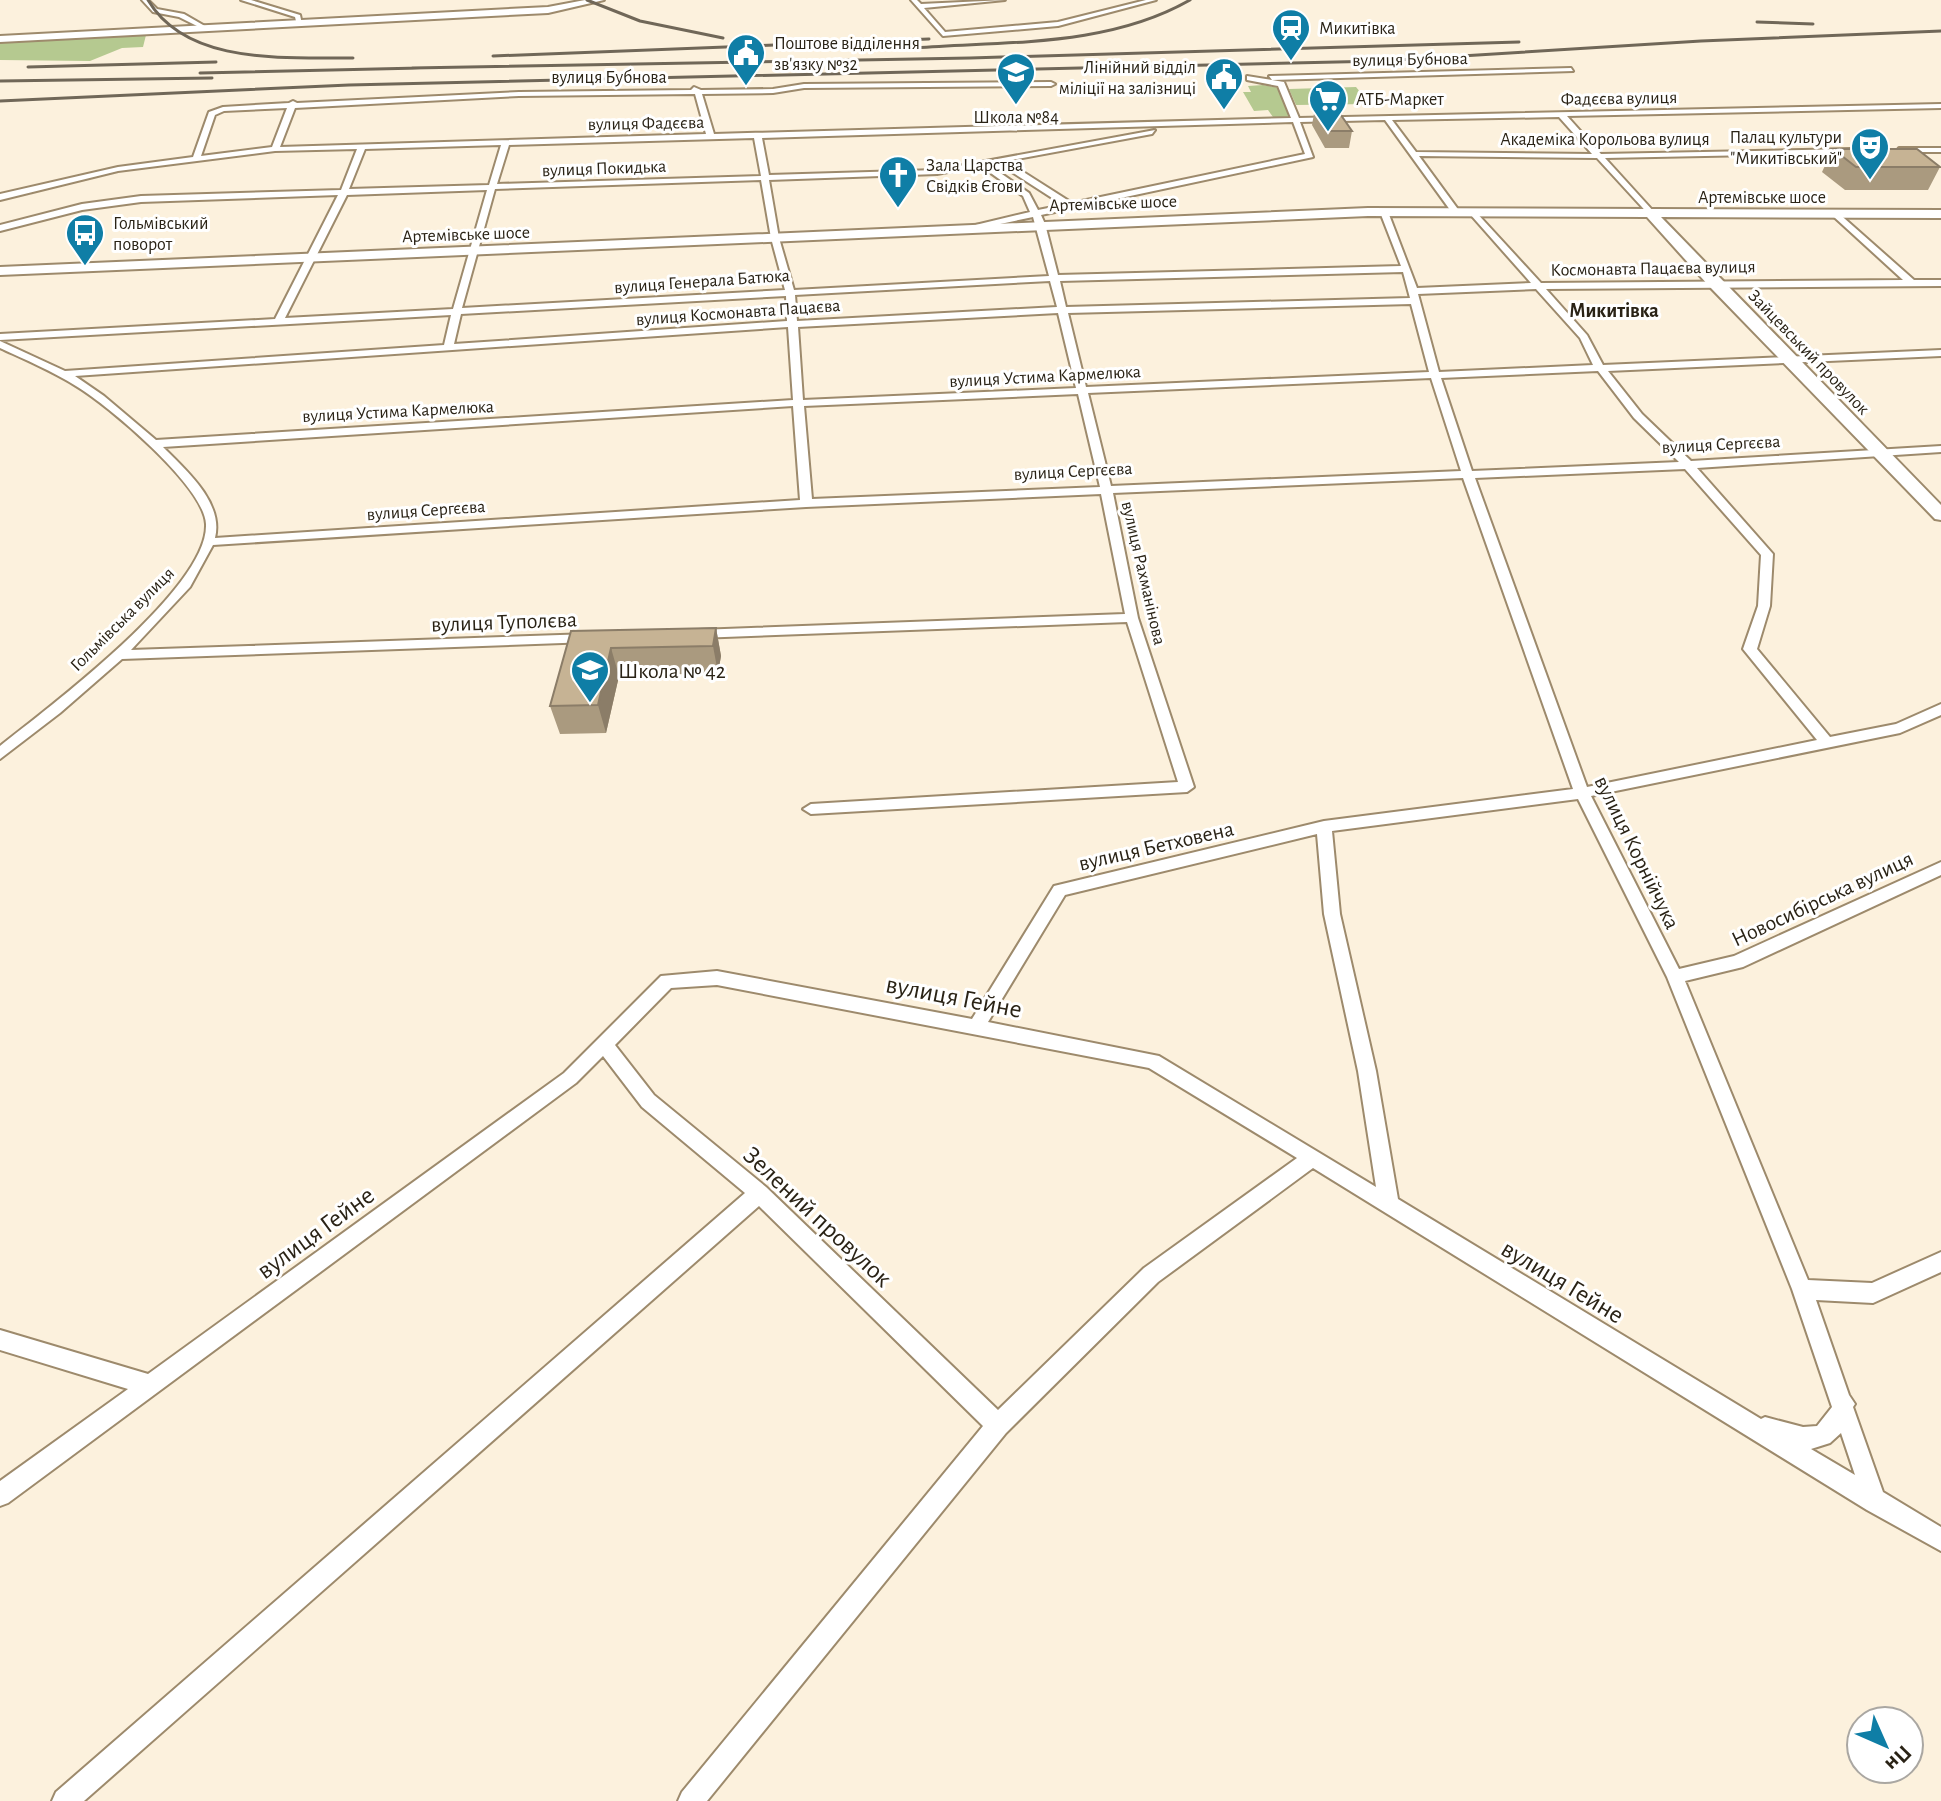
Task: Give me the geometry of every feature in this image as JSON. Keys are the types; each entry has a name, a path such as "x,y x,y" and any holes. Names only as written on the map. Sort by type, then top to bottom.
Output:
{"main road":[{"path":"0,39 563,9 599,0"},
{"name":"Артемівське шосе","path":"0,271 775,238 967,228 1038,218 1384,212 1941,214"},
{"name":"Зайцевський провулок","path":"1652,215 1714,283 1941,515"}],"street":[{"path":"145,0 148,7 159,13 176,13 207,29"},
{"path":"244,0 298,16 299,24"},
{"path":"917,3 1002,0"},
{"path":"917,3 943,34 1058,24 1153,0"},
{"name":"вулиця Бубнова","path":"1281,84 1250,78 1571,70"},
{"path":"984,165 1026,195 1038,218 1069,205 1310,155 1281,84 1357,82"},
{"name":"вулиця Бубнова","path":"197,157 212,114 223,109 293,103 566,92 773,91 804,86 1051,84"},
{"path":"676,89 697,89 711,138"},
{"path":"275,149 293,103"},
{"name":"Фадєєва вулиця","path":"1298,120 1941,106"},
{"path":"1562,115 1652,215"},
{"path":"1387,118 1456,212"},
{"name":"вулиця Фадєєва","path":"0,197 83,175 197,157 275,149 1298,120"},
{"name":"вулиця Покидька","path":"0,228 114,202 937,172 1209,123"},
{"path":"758,136 775,238 790,291 806,503"},
{"path":"448,347 490,187 506,142"},
{"path":"278,322 344,192 363,145"},
{"path":"1886,151 1941,150"},
{"name":"Академіка Корольова вулиця","path":"1414,154 1601,156 1859,151"},
{"path":"1000,161 1069,205"},
{"name":"вулиця Корнійчука","path":"1384,212 1407,269 1435,375 1468,475 1582,793 1675,977 1802,1289 1844,1404 1875,1502"},
{"path":"1473,212 1584,337 1599,366 1638,416 1688,465 1767,554 1764,606 1750,649 1826,742"},
{"path":"1836,214 1911,283"},
{"name":"вулиця Рахманінова","path":"811,809 1187,787 1132,618 1083,390 1038,218"},
{"name":"вулиця Генерала Батюка","path":"0,337 1055,278 1407,269"},
{"name":"Космонавта Пацаєва вулиця","path":"1414,296 1538,286 1941,283"},
{"name":"вулиця Космонавта Пацаєва","path":"64,374 793,324 1414,296"},
{"path":"0,344 64,374 96,394 151,444 202,496 212,515 208,542"},
{"name":"вулиця Устима Кармелюка","path":"151,444 798,403 1941,353"},
{"name":"вулиця Сергєєва","path":"208,542 806,503 1688,465 1941,449"},
{"name":"Гольмівська вулиця","path":"0,754 118,655 180,591 198,566 208,542"},
{"path":"688,634 1132,618"},
{"name":"вулиця Туполєва","path":"118,655 609,637"},
{"name":"вулиця Бетховена","path":"976,1027 1060,890 1324,827 1582,793 1900,728 1941,709"},
{"path":"1324,827 1332,914 1367,1071 1389,1205"},
{"name":"Новосибірська вулиця","path":"1675,977 1737,962 1941,868"},
{"name":"вулиця Гейне","path":"0,1495 570,1078 667,981 717,978 1153,1061 1941,1540"},
{"name":"Зелений провулок","path":"604,1044 648,1101 759,1193 998,1425"},
{"path":"691,1801 998,1425 1151,1275 1312,1158"},
{"path":"65,1801 759,1193"},
{"path":"1802,1289 1873,1293 1941,1262"},
{"path":"0,1340 150,1385"},
{"path":"1744,1422 1802,1439 1824,1436 1837,1425 1844,1404"}],"green space":[{"path":"146,35 143,47 122,48 90,61 0,60 0,42"},
{"path":"1248,86 1284,89 1298,120 1275,120 1268,110 1254,111 1243,92 1251,92"},
{"path":"1356,87 1370,104 1296,105 1289,89"}],"building":[{"path":"1315,108 1336,108 1352,131 1328,131"},
{"path":"1833,149 1917,149 1940,167 1856,167"},
{"path":"716,628 713,646 611,648 598,705 550,706 571,631"}],"railway":[{"path":"148,0 165,21 187,37 212,47 269,57 353,58"},
{"path":"587,0 640,21 723,38"},
{"path":"916,48 1022,42 1092,34 1158,15 1190,0"},
{"path":"1757,22 1813,24"},
{"path":"0,101 349,85 1381,61 1701,41 1941,31"},
{"path":"493,56 929,39"},
{"path":"412,68 970,58 1519,42"},
{"path":"28,67 216,62"},
{"path":"200,73 420,68"},
{"path":"0,81 212,78"}],"place":[{"name":"Микитівка","path":"1291,62"},
{"name":"Поштове відділення зв'язку №32","path":"746,87"},
{"name":"Школа №84","path":"1016,106"},
{"name":"Лінійний відділ міліції на залізниці","path":"1224,111"},
{"name":"АТБ-Маркет","path":"1328,133"},
{"name":"Палац культури \"Микитівський\"","path":"1870,181"},
{"name":"Зала Царства Свідків Єгови","path":"898,209"},
{"name":"Гольмівський поворот","path":"85,267"},
{"name":"Школа № 42","path":"590,704"}],"district":[{"name":"Микитівка","path":"1614,310"}]}
